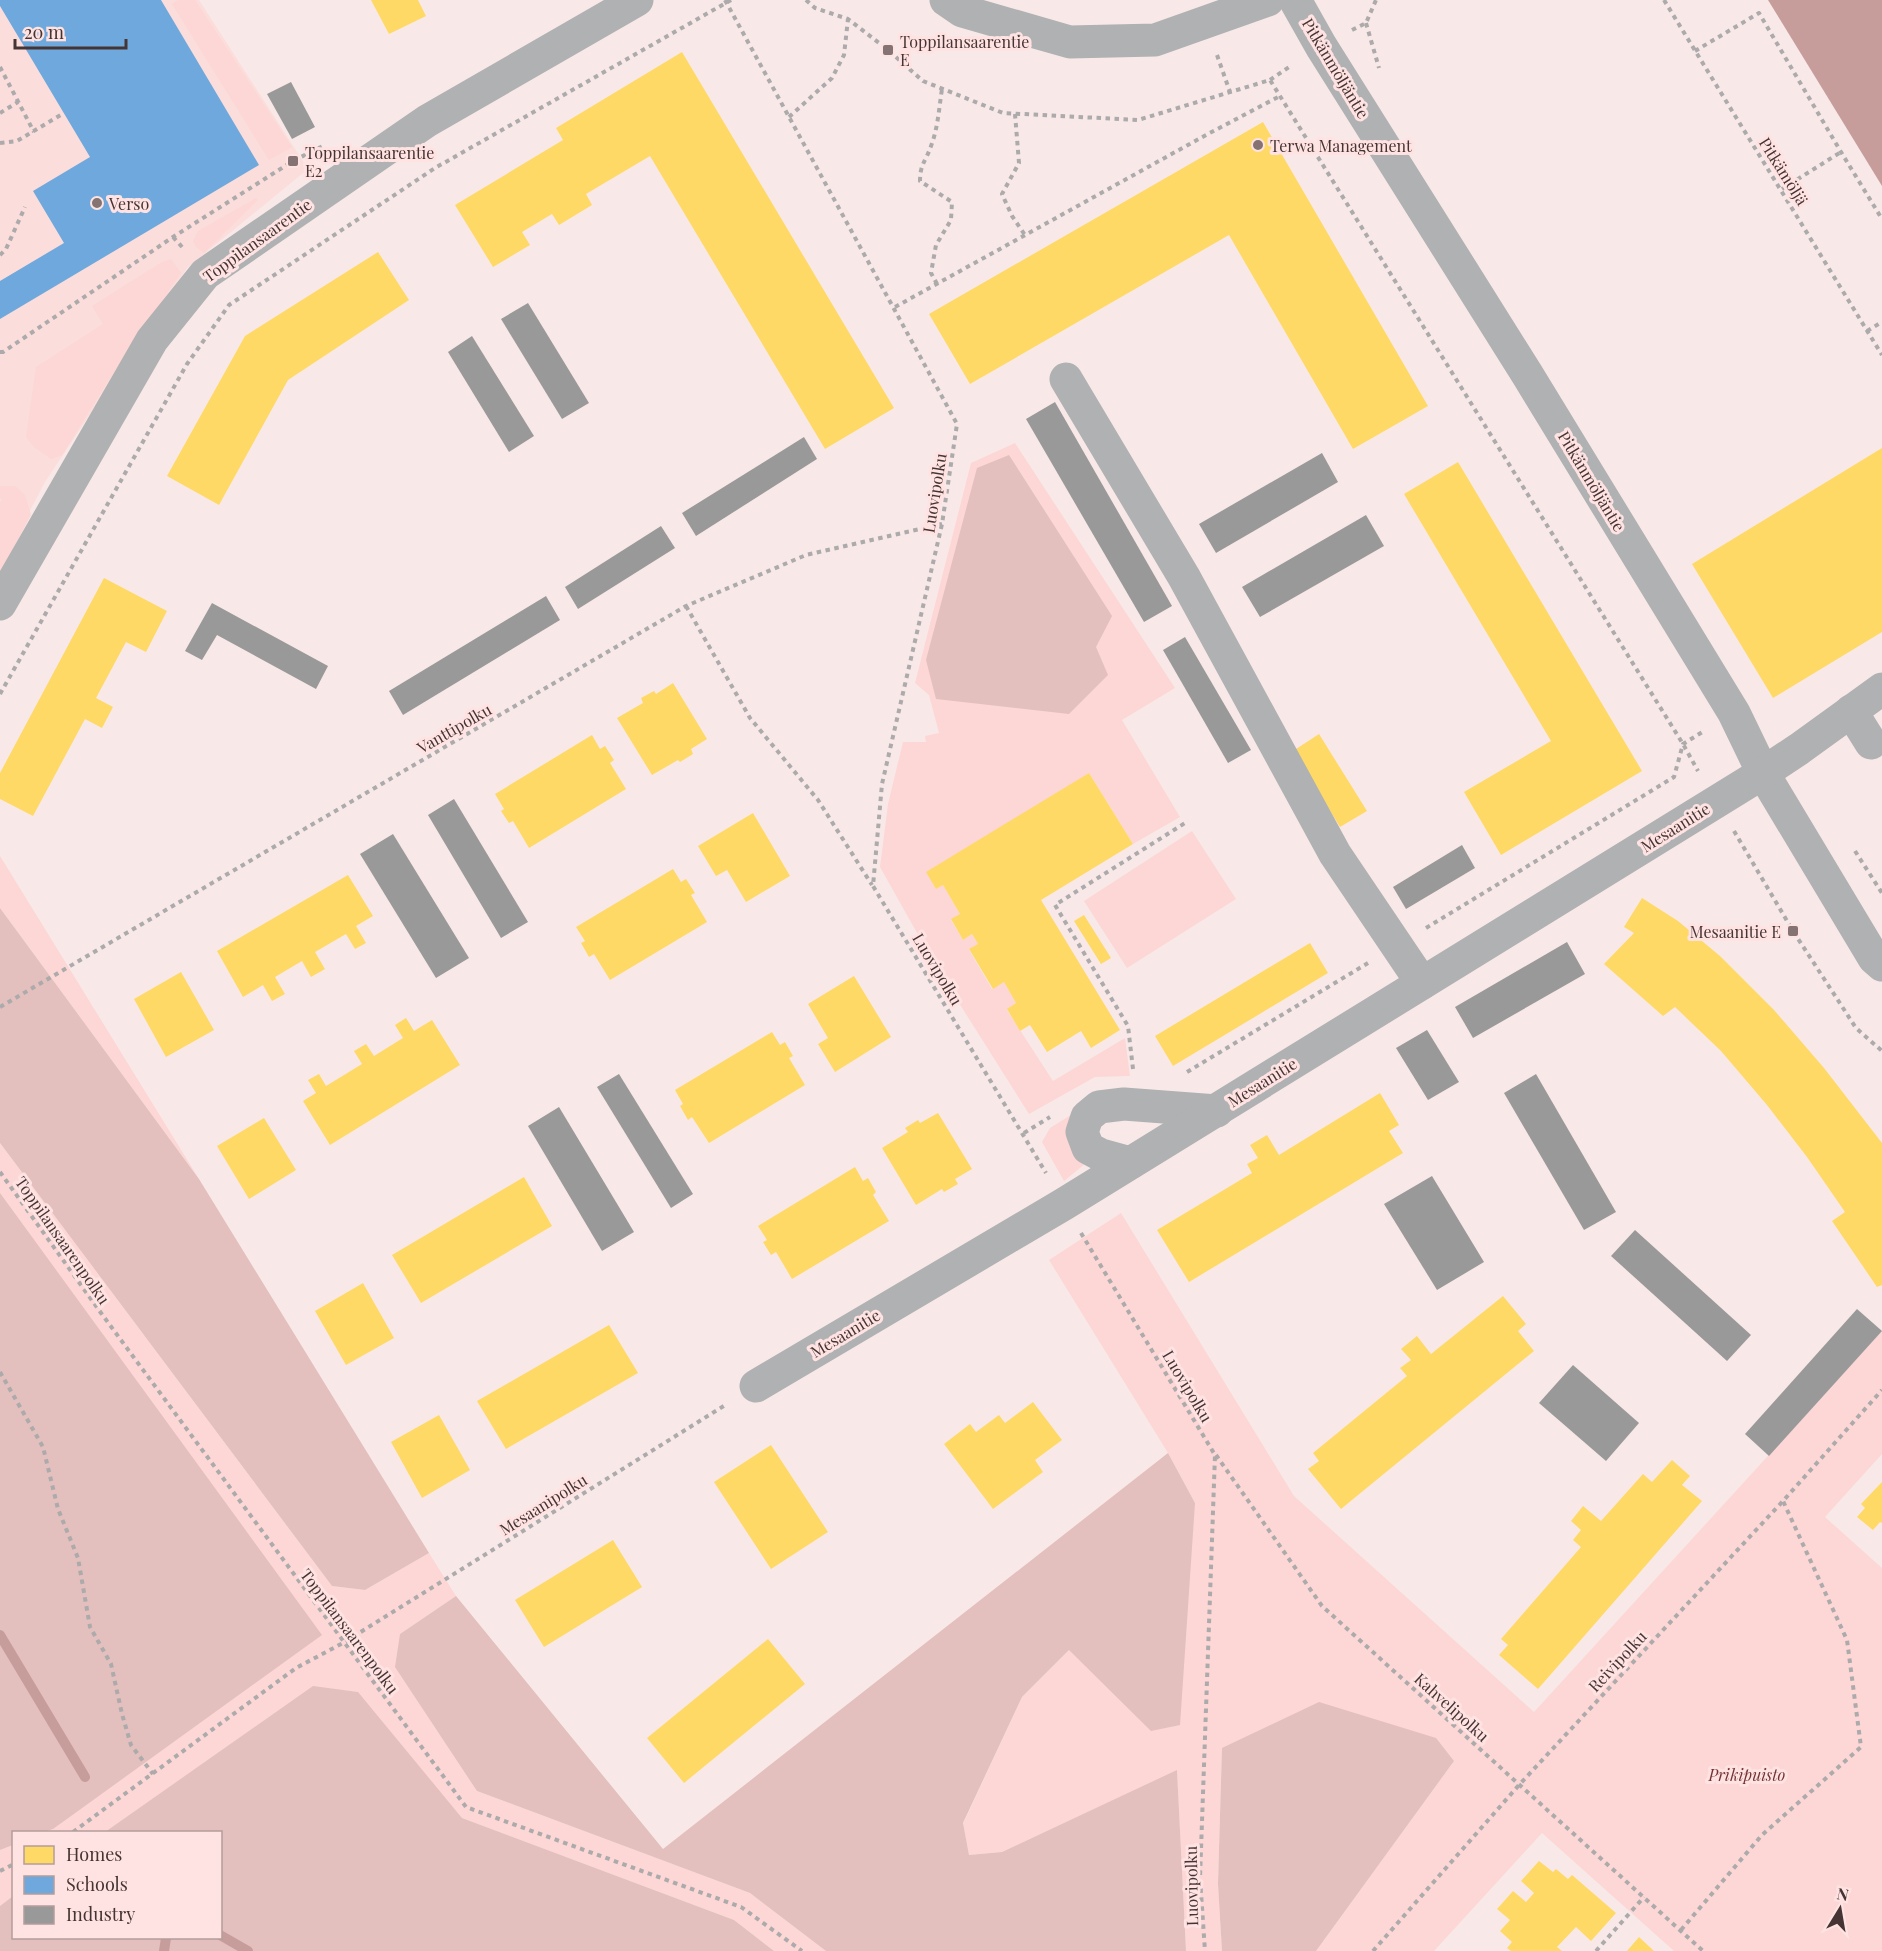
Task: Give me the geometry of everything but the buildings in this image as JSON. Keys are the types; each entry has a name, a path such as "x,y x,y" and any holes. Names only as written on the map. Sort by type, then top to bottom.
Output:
{"street":[{"name":"Toppilansaarentie","path":"0,604 152,340 205,274 427,121 637,0"},
{"path":"946,0 962,10 1070,42 1155,40 1268,0"},
{"name":"Pitkänmöljäntie","path":"1295,0 1734,713 1763,773 1874,958 1882,965"},
{"path":"1066,379 1184,576 1335,854 1422,983"},
{"name":"Mesaanitie","path":"756,1386 1064,1204 1763,773 1882,689"},
{"path":"1851,711 1871,743"},
{"path":"1130,1163 1101,1155 1089,1148 1082,1132 1087,1117 1099,1107 1124,1104 1216,1111"}],"path":[{"path":"806,0 815,8 848,19 923,81 1003,113 1138,120 1270,80 1683,744 1793,930 1856,1028 1882,1051"},
{"name":"Pitkämöljä","path":"1664,0 1882,355"},
{"path":"0,694 187,364 229,305 435,168 728,1"},
{"name":"Luovipolku","path":"728,1 957,424 942,524 882,784 873,886 1024,1133 1064,1204 1215,1455 1200,1878 1205,1951"},
{"path":"1695,51 1759,13 1882,219"},
{"path":"789,117 832,78 844,55 848,19"},
{"path":"0,68 34,132"},
{"path":"937,284 930,273 936,245 951,220 952,202 920,181 920,168 931,146 942,89"},
{"path":"895,307 1280,96"},
{"path":"0,113 18,102"},
{"path":"0,143 17,141 64,113"},
{"path":"1015,114 1019,163 1002,194 1012,216 1025,235"},
{"path":"1782,189 1841,152"},
{"path":"0,255 6,249 25,207"},
{"path":"0,352 174,237"},
{"path":"1867,331 1882,322"},
{"name":"Vanttipolku","path":"0,1007 686,606 806,555 942,524"},
{"path":"686,606 750,718 818,800 873,886"},
{"path":"1133,1075 1128,1026 1055,905 1185,823"},
{"name":"Toppilansaarenpolku","path":"0,1172 343,1643 466,1807 741,1907 802,1951"},
{"path":"0,1372 44,1448 58,1509 78,1558 90,1627 111,1664 131,1745 153,1774"},
{"name":"Mesaanipolku","path":"76,1831 296,1668 343,1643 756,1386"},
{"name":"Reivipolku","path":"1373,1951 1519,1785 1783,1501 1882,1390"},
{"name":"Kahvelipolku","path":"1215,1455 1322,1606 1703,1951"},
{"path":"1681,1930 1762,1835 1861,1747 1847,1640 1783,1501"},
{"path":"1596,1951 1644,1897"}],"shaded area":[{"path":"0,0 199,0 308,169 187,268 45,482 0,568"},
{"path":"1768,0 1882,0 1882,186"},
{"path":"1009,455 1112,616 1096,647 1108,675 1069,714 936,699 926,660 977,468"},
{"path":"0,908 199,1179 429,1553 365,1590 332,1586 0,1143"},
{"path":"0,1193 322,1635 53,1829 12,1831 12,1845 0,1850"},
{"path":"1168,1453 1195,1503 1180,1725 1151,1731 1069,1650 1022,1697 963,1823 969,1855 1002,1852 1177,1770 1186,1951 826,1951 750,1893 477,1791 395,1667 400,1634 456,1596 663,1849"},
{"path":"313,1686 358,1692 462,1818 734,1920 774,1951 0,1951 0,1906 12,1897 12,1939 222,1939 222,1831 106,1831"},
{"path":"1319,1702 1436,1738 1454,1761 1316,1951 1222,1951 1218,1884 1222,1748"}],"green space":[{"path":"178,0 195,0 292,147 269,160 172,4"},
{"path":"256,198 258,200 204,253 196,247 193,241 198,231"},
{"path":"171,259 181,273 115,370 62,455 51,459 34,447 26,437 36,367 103,324 92,306 162,262"},
{"path":"1015,443 1175,688 1122,720 1180,817 1133,844 1089,773 936,889 943,885 960,914 951,920 963,940 972,934 978,944 969,950 992,989 1004,982 1016,1003 1007,1010 1053,1081 1125,1038 1130,1076 1095,1077 1029,1114 935,965 880,867 888,804 903,742 926,742 925,736 939,733 929,695 915,683 971,463"},
{"path":"0,486 15,486 25,495 31,515 0,573 0,503 2,499 0,498"},
{"path":"1192,831 1236,899 1127,968 1084,901"},
{"path":"0,856 199,1179 0,908"},
{"path":"1079,1110 1086,1163 1064,1181 1042,1142 1050,1128"},
{"path":"0,1143 332,1586 365,1590 429,1553 456,1596 400,1634 477,1791 750,1893 826,1951 774,1951 734,1920 462,1818 357,1692 313,1687 106,1831 47,1831 53,1829 0,1193"},
{"name":"Prikipuisto","path":"1121,1213 1294,1496 1534,1712 1882,1331 1882,1454 1825,1517 1882,1568 1882,1951 1674,1951 1542,1833 1434,1951 1316,1951 1454,1761 1222,1748 1218,1884 1222,1951 1186,1951 1177,1771 1002,1852 969,1855 963,1824 1022,1697 1070,1649 1151,1730 1195,1503 1168,1453 1049,1260"},
{"path":"12,1845 12,1897 0,1906 0,1850"}],"waterway":[{"path":"0,1635 85,1777"},
{"path":"222,1936 248,1951"},
{"path":"164,1951 166,1939"}],"place":[{"name":"Toppilansaarentie E","path":"888,50"},
{"name":"Terwa Management","path":"1258,145"},
{"name":"Toppilansaarentie E2","path":"293,161"},
{"name":"Verso","path":"97,203"},
{"name":"Mesaanitie E","path":"1793,931"}]}
